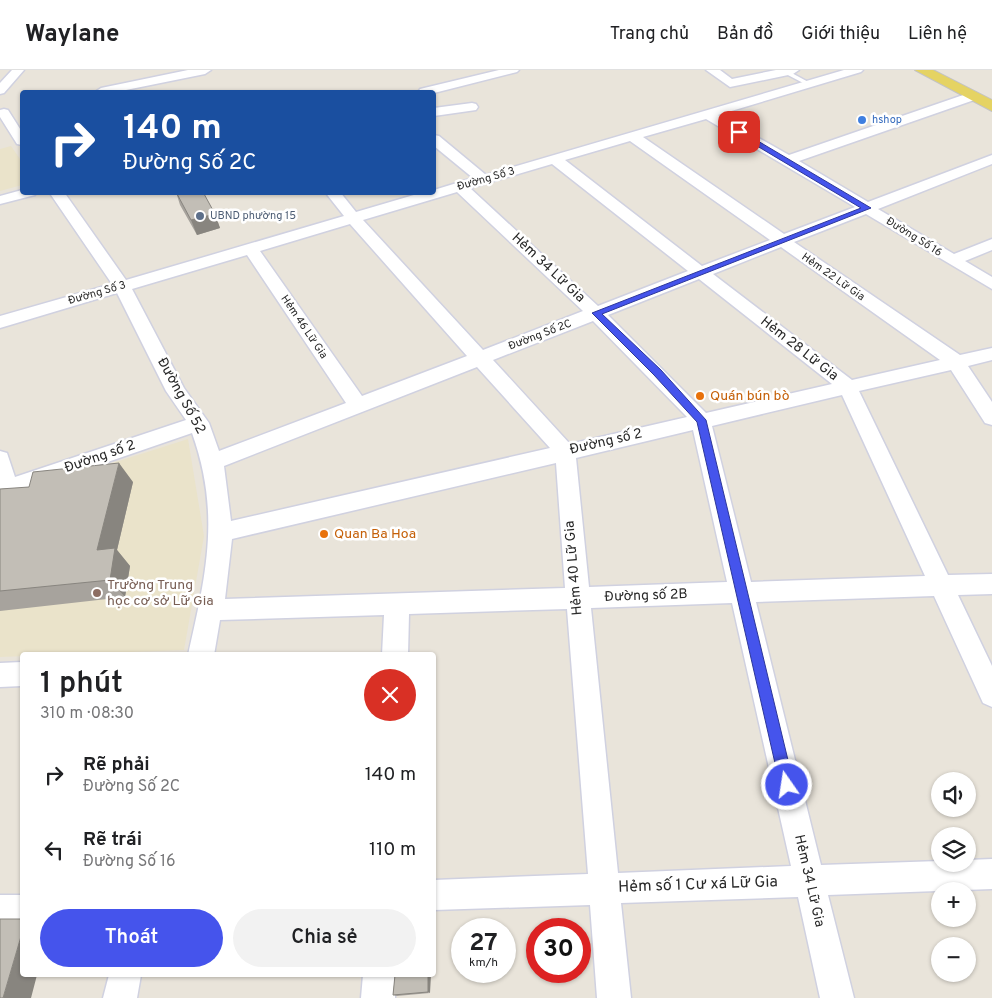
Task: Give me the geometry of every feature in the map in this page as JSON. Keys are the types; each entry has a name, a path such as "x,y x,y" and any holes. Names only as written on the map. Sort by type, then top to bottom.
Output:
{"main road":[{"path":"922,70 992,106"},
{"path":"948,70 992,92"}],"street":[{"path":"0,90 18,70"},
{"path":"136,85 147,70"},
{"path":"111,90 206,70"},
{"path":"432,90 513,70"},
{"path":"712,70 730,83 790,71"},
{"name":"Đường Số 3","path":"436,193 857,70"},
{"path":"788,160 973,96"},
{"path":"436,109 449,112 472,107"},
{"path":"6,112 20,138"},
{"name":"Đường Số 16","path":"707,114 788,160 992,284"},
{"name":"Hẻm 22 Lữ Gia","path":"632,136 955,361 992,418"},
{"path":"436,140 484,180"},
{"name":"Hẻm 28 Lữ Gia","path":"554,159 847,386 992,694"},
{"name":"Đường Số 2C","path":"213,462 992,159"},
{"name":"Hẻm 34 Lữ Gia","path":"460,186 658,373 701,420 836,998"},
{"path":"0,200 20,195"},
{"name":"Đường Số 52","path":"58,195 122,286 176,391 199,423 213,462 221,532 217,578 202,652"},
{"path":"334,195 353,218 565,452"},
{"name":"Đường Số 3","path":"0,322 430,195"},
{"path":"952,260 992,244"},
{"name":"Hẻm 46 Lữ Gia","path":"250,248 358,406"},
{"name":"Đường số 2","path":"221,532 955,361 992,354"},
{"name":"Đường số 2","path":"3,489 199,423"},
{"name":"Hẻm 40 Lữ Gia","path":"565,452 614,998"},
{"path":"0,459 3,489"},
{"name":"Đường số 2B","path":"210,610 992,584"},
{"path":"395,652 397,604"},
{"path":"0,675 20,674"},
{"name":"Hẻm số 1 Cư xá Lữ Gia","path":"436,895 992,874"},
{"path":"0,911 20,910"},
{"path":"120,998 125,977"},
{"path":"378,998 379,977"}],"lane":[{"path":"790,71 809,84"}],"shaded area":[{"path":"11,146 20,159 20,186 0,191 0,149"},
{"name":"Trường Trung học cơ sở Lữ Gia","path":"188,439 204,536 184,650 20,652 20,656 0,657 0,499"}],"building":[{"path":"178,195 205,195 215,214 191,220"},
{"path":"119,463 97,550 115,548 110,580 0,591 0,489 29,487 33,472"},
{"path":"0,919 20,919 20,940 3,998 0,998"},
{"path":"395,977 428,977 428,992 393,995"}],"place":[{"name":"hshop","path":"862,120"},
{"name":"UBND phường 15","path":"200,216"},
{"name":"Quán bún bò","path":"700,396"},
{"name":"Quan Ba Hoa","path":"324,534"},
{"name":"Trường Trung học cơ sở Lữ Gia","path":"97,593"}],"route":[{"path":"739,132 867,208 596,313 658,373 701,420 787,785"}]}
